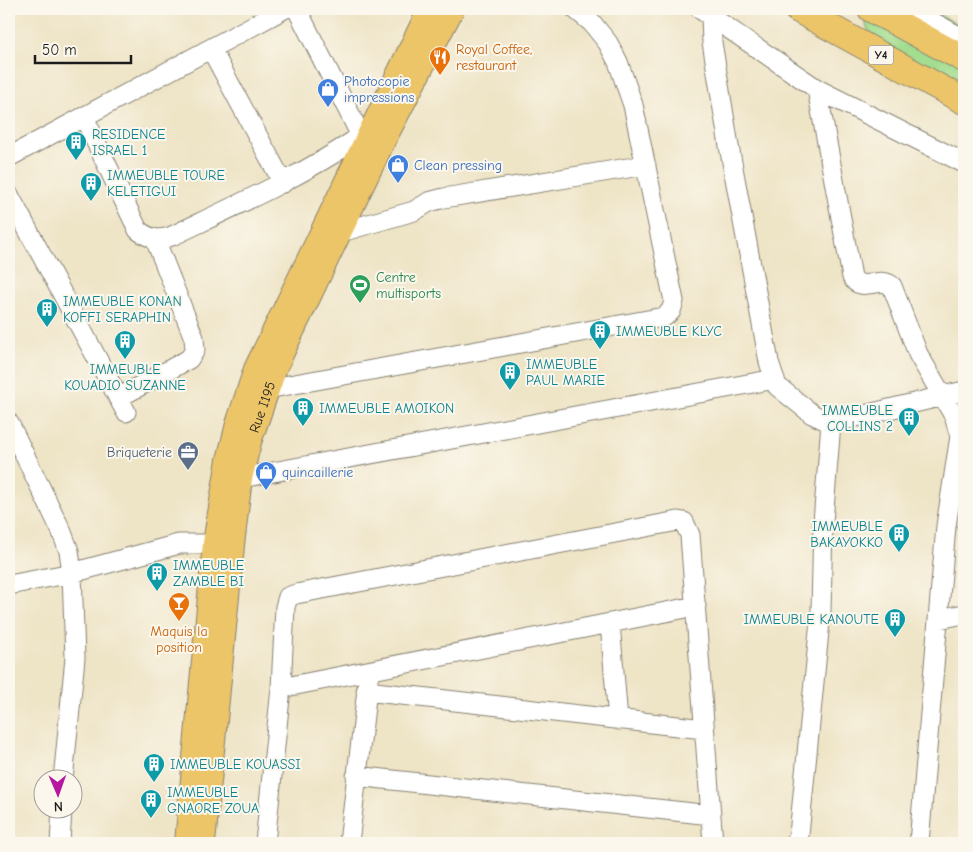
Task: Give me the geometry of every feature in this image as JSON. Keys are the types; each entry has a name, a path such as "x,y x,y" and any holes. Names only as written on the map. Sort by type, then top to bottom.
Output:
{"highway":[{"name":"Y4","path":"797,9 964,101"},
{"path":"871,9 964,59"}],"main road":[{"name":"Rue I195","path":"204,843 228,460 237,424 255,369 371,138 429,9"},
{"name":"Rue I195","path":"186,843 224,544 267,389 341,232 371,138 453,9"}],"street":[{"path":"9,157 284,9"},
{"path":"84,117 138,230 146,237 155,239 172,236 283,183 334,154 371,138 297,9"},
{"path":"267,389 664,317 671,312 674,301 633,105 618,62 608,42 592,23 575,9"},
{"path":"909,9 964,39"},
{"path":"705,13 817,89 964,163"},
{"path":"705,13 712,42 769,362 777,386 812,414 831,423 964,391"},
{"path":"211,49 283,183"},
{"path":"817,89 852,277 855,282 861,285 884,282 892,286 918,354 958,424 960,436 946,526 919,843"},
{"path":"341,232 414,212 429,202 444,198 646,165"},
{"path":"9,195 122,405 189,359 195,350 194,338 155,239"},
{"path":"241,478 775,379"},
{"path":"9,423 62,530 69,551 72,573 75,658 64,770"},
{"path":"795,843 800,835 820,630 823,522 831,423"},
{"path":"265,843 281,688 285,606 288,597 678,521 684,522 690,535 713,843"},
{"path":"9,585 72,573 180,544 224,544"},
{"path":"281,688 696,606"},
{"path":"938,619 964,614"},
{"path":"610,623 618,720"},
{"path":"349,843 368,672"},
{"path":"366,692 704,729"},
{"path":"356,776 711,815"},
{"path":"60,843 61,820"}],"green space":[{"path":"861,9 929,9 964,28 964,94 870,37"}],"place":[{"name":"Royal Coffee, restaurant","path":"440,76"},
{"name":"Photocopie impressions","path":"328,108"},
{"name":"RESIDENCE ISRAEL 1","path":"76,161"},
{"name":"Clean pressing","path":"398,184"},
{"name":"IMMEUBLE TOURE KELETIGUI","path":"91,202"},
{"name":"Centre multisports","path":"360,304"},
{"name":"IMMEUBLE KONAN KOFFI SERAPHIN","path":"47,328"},
{"name":"IMMEUBLE KLYC","path":"600,350"},
{"name":"IMMEUBLE KOUADIO SUZANNE","path":"125,360"},
{"name":"IMMEUBLE PAUL MARIE","path":"510,391"},
{"name":"IMMEUBLE AMOIKON","path":"303,427"},
{"name":"IMMEUBLE COLLINS 2","path":"909,437"},
{"name":"Briqueterie","path":"188,471"},
{"name":"quincaillerie","path":"266,491"},
{"name":"IMMEUBLE BAKAYOKKO","path":"899,553"},
{"name":"IMMEUBLE ZAMBLE BI","path":"157,592"},
{"name":"Maquis la position","path":"179,622"},
{"name":"IMMEUBLE KANOUTE","path":"895,638"},
{"name":"IMMEUBLE KOUASSI","path":"154,783"},
{"name":"IMMEUBLE GNAORE ZOUA","path":"151,819"}]}
